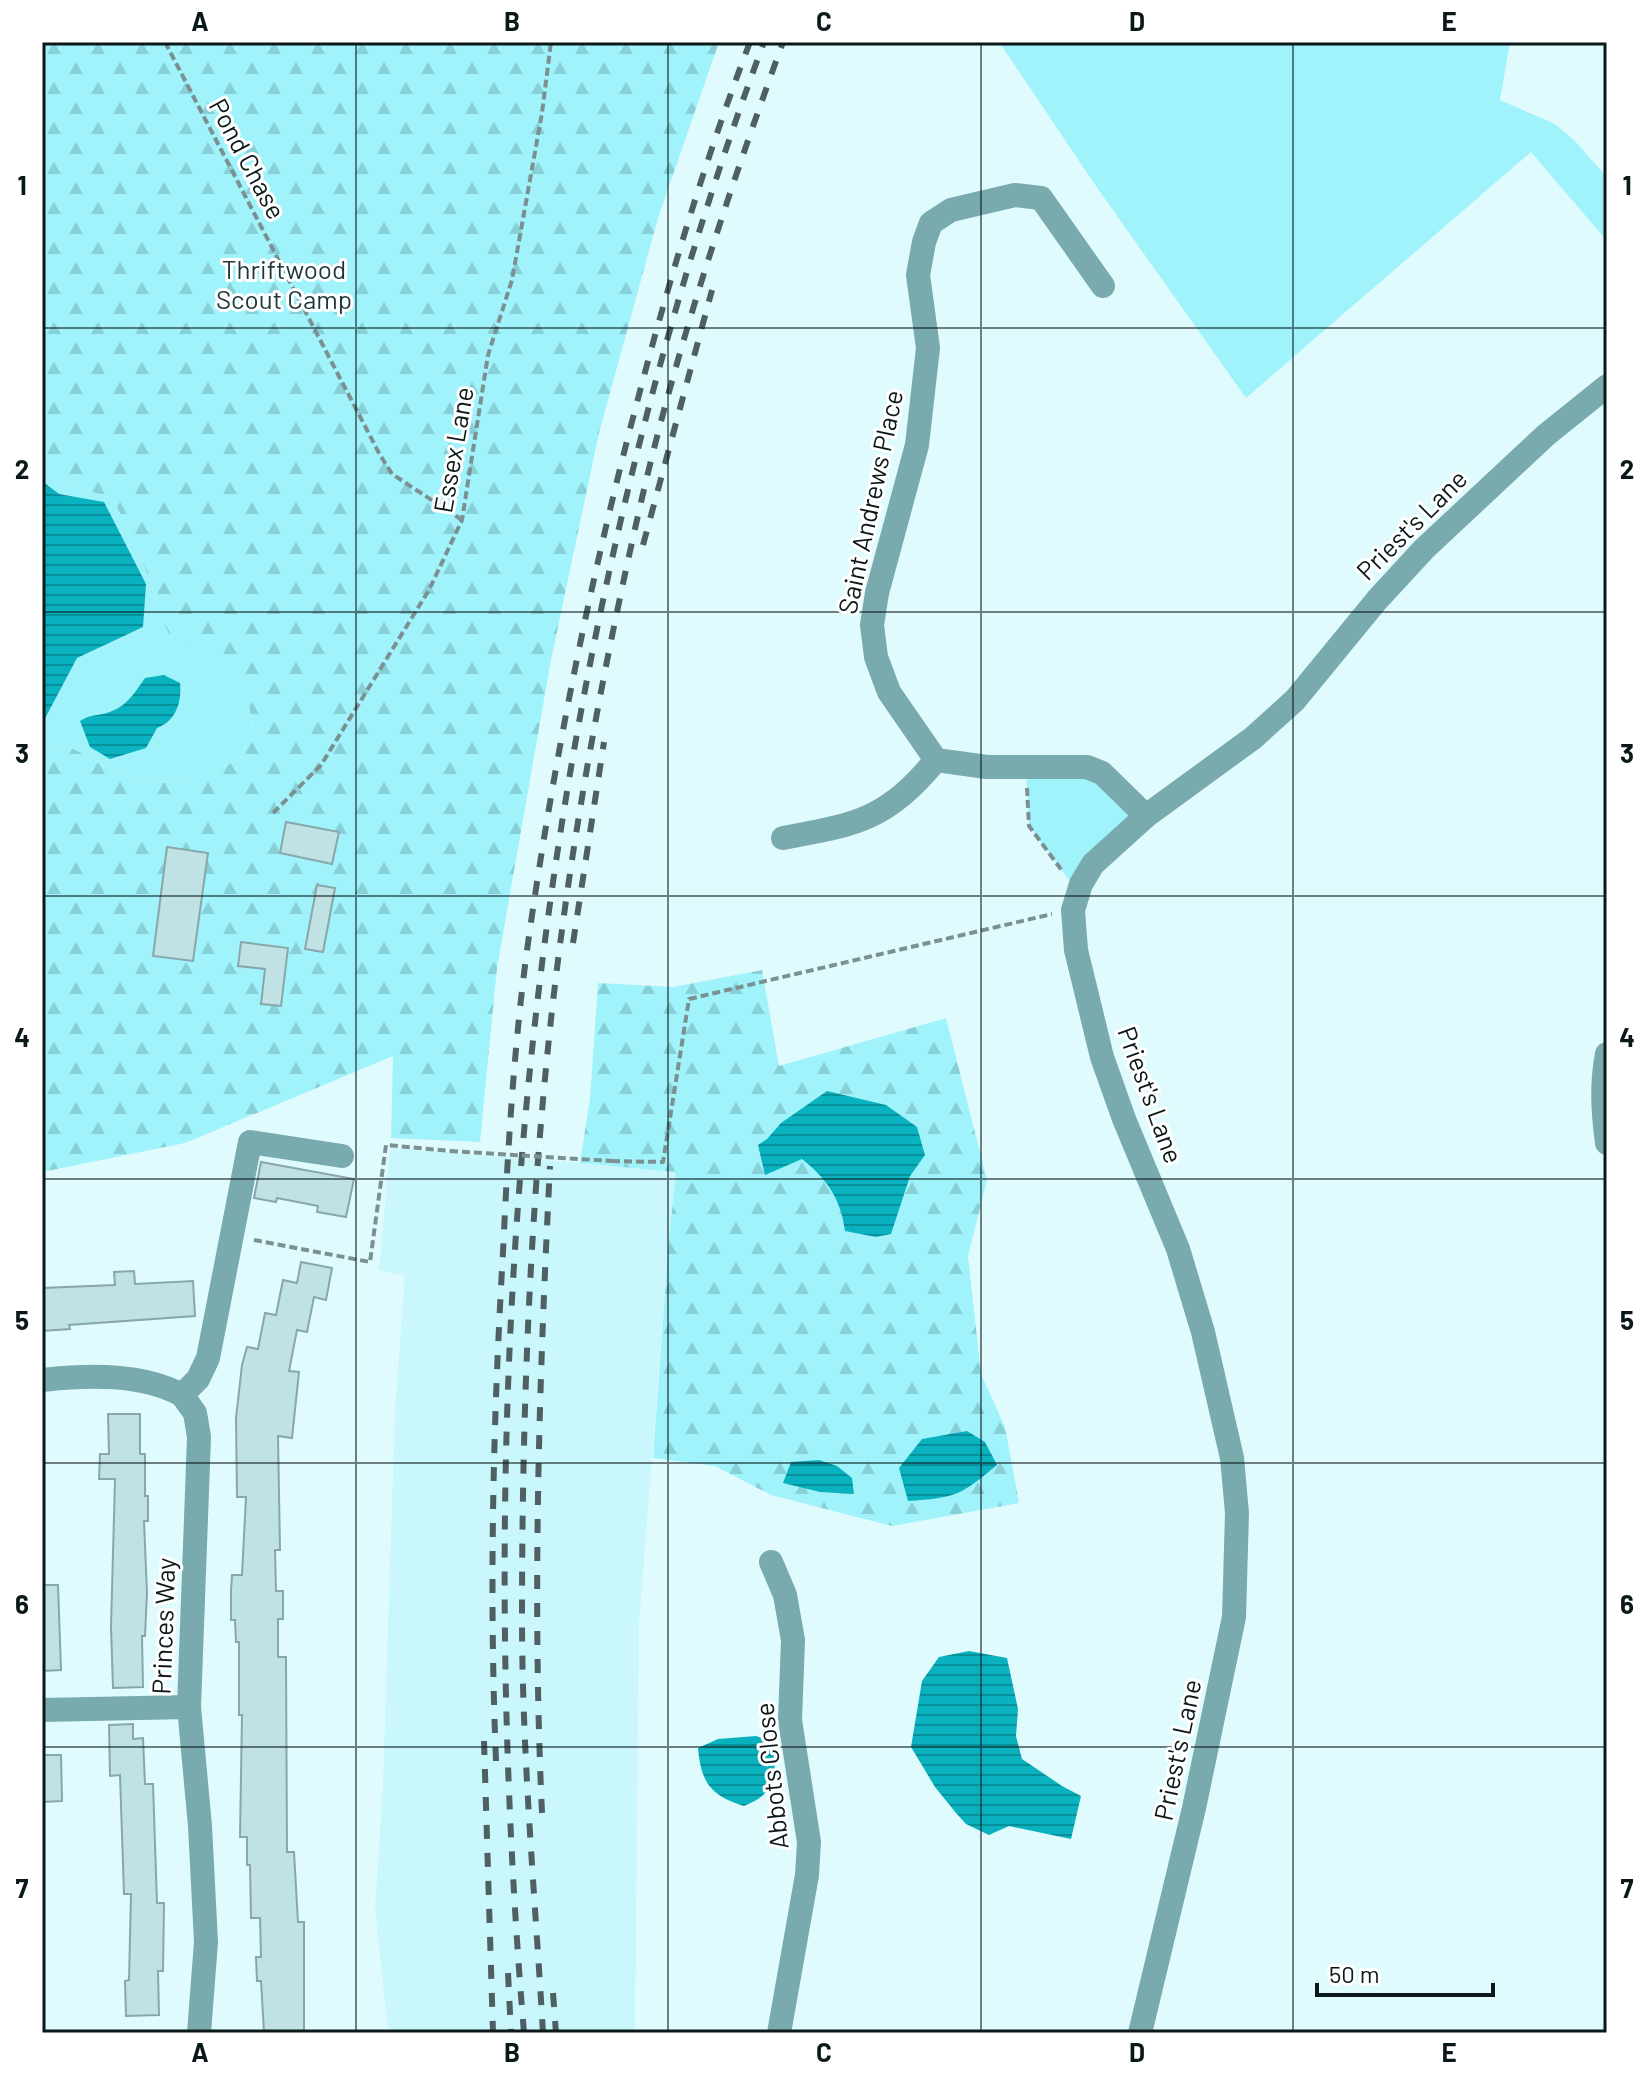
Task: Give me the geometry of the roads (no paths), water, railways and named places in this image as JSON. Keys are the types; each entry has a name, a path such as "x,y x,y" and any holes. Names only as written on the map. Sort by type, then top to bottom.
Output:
{"street":[{"name":"Saint Andrews Place","path":"936,760 889,692 876,657 872,625 877,593 917,445 928,348 918,275 924,242 931,223 951,210 1005,197 1041,198 1103,286"},
{"name":"Priest's Lane","path":"1140,2033 1163,1943 1234,1617 1237,1513 1232,1458 1203,1332 1178,1249 1102,1057 1076,950 1073,910 1081,884 1093,864 1146,816 1253,738 1295,700 1377,600 1424,549 1536,444 1607,386"},
{"path":"783,838 840,827 885,809 913,788 936,760 987,767 1087,767 1102,773 1146,816"},
{"path":"1607,1054 1602,1101 1607,1143"},
{"path":"42,1380 94,1377 142,1380 165,1386 182,1395 198,1379 208,1358 250,1142 342,1156"},
{"name":"Princes Way","path":"182,1395 195,1413 199,1437 189,1707 206,1942 199,2033"},
{"name":"Abbots Close","path":"771,1562 785,1595 793,1640 790,1720 809,1842 807,1875 779,2033"},
{"path":"42,1710 189,1707"}],"railway":[{"path":"496,1761 493,1506 497,1379 512,1094 529,936 572,685 613,499 683,238 750,42"},
{"path":"524,2033 509,1781 505,1528 513,1276 535,1024 570,773 619,526 684,282 764,42"},
{"path":"543,2033 524,1721 522,1545 532,1255 542,1110 557,970 587,767 613,632 656,440 706,268 783,42"},
{"path":"643,545 712,290"},
{"path":"573,943 604,742"},
{"path":"542,1813 537,1651 538,1490 550,1166"},
{"path":"484,1741 493,2033"},
{"path":"508,1973 511,2033"},
{"path":"553,1993 556,2033"}],"park label":[{"name":"Thriftwood Scout Camp","path":"284,285"}]}
